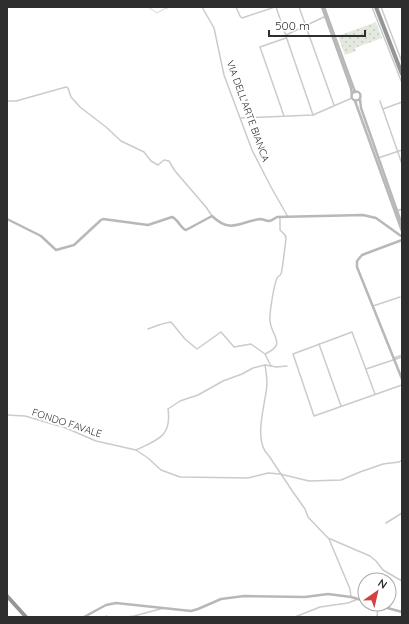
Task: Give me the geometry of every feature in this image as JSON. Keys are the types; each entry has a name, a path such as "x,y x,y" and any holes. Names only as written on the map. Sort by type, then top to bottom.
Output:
{"highway":[{"path":"379,7 402,69"},
{"path":"379,7 402,74"},
{"path":"7,597 25,617"}],"street":[{"name":"VIA DELL'ARTE BIANCA","path":"202,7 214,28 224,75 255,156 288,217"},
{"path":"236,7 242,18 276,7 313,115"},
{"path":"299,7 334,106"},
{"path":"323,7 351,88 352,98 355,101 402,225"},
{"path":"372,7 402,83"},
{"path":"379,7 402,62"},
{"path":"286,35 326,16"},
{"path":"326,16 356,92 359,94 361,108 402,231"},
{"path":"284,116 260,48 287,38"},
{"path":"7,101 16,101 66,87 68,88 71,96 80,107 106,127 121,141 144,152 154,164 158,165 164,160 169,161 175,171 212,216 222,223 240,225 261,219 270,221 280,217 364,215 376,218 401,235 402,241 362,255 357,261 357,267 402,379"},
{"path":"352,94 356,92"},
{"path":"241,118 313,115 352,98"},
{"path":"355,101 360,99"},
{"path":"380,101 402,164"},
{"path":"382,109 402,102"},
{"path":"378,158 402,150"},
{"path":"396,211 402,209"},
{"path":"7,218 42,236 57,250 74,245 102,219 148,224 172,217 176,219 183,230 186,230 212,216"},
{"path":"265,354 273,350 277,344 277,339 270,320 271,303 276,279 282,273 286,246 286,236 280,230 280,217"},
{"path":"373,306 400,297"},
{"path":"148,329 158,324 163,325 171,322 185,339 197,349 221,332 234,347 251,344 265,354 271,366"},
{"path":"375,394 352,332 293,354 314,416 402,385"},
{"path":"319,344 341,406"},
{"path":"366,369 402,356"},
{"path":"265,365 267,383 262,410 262,443 266,453 270,456 280,474 305,509 308,517 328,538 350,589 351,597"},
{"path":"136,450 157,441 163,435 169,424 168,410 180,401 198,395 223,381 253,368 265,365 276,368 287,366"},
{"name":"FONDO FAVALE","path":"7,415 25,416 66,428 96,441 136,450 148,458 161,470 180,477 248,478 268,473 280,474 309,481 341,480 360,472 402,460"},
{"path":"386,522 402,513"},
{"path":"328,538 370,556 383,570 402,581"},
{"path":"84,617 111,603 195,611 221,599 244,596 305,596 324,594 357,598"},
{"path":"295,617 320,607 348,603 357,600"},
{"path":"127,617 164,608"}],"shaded area":[{"path":"376,22 382,38 355,48 356,51 345,55 338,36"}],"waterway":[{"path":"148,7 157,13 171,7"}]}
